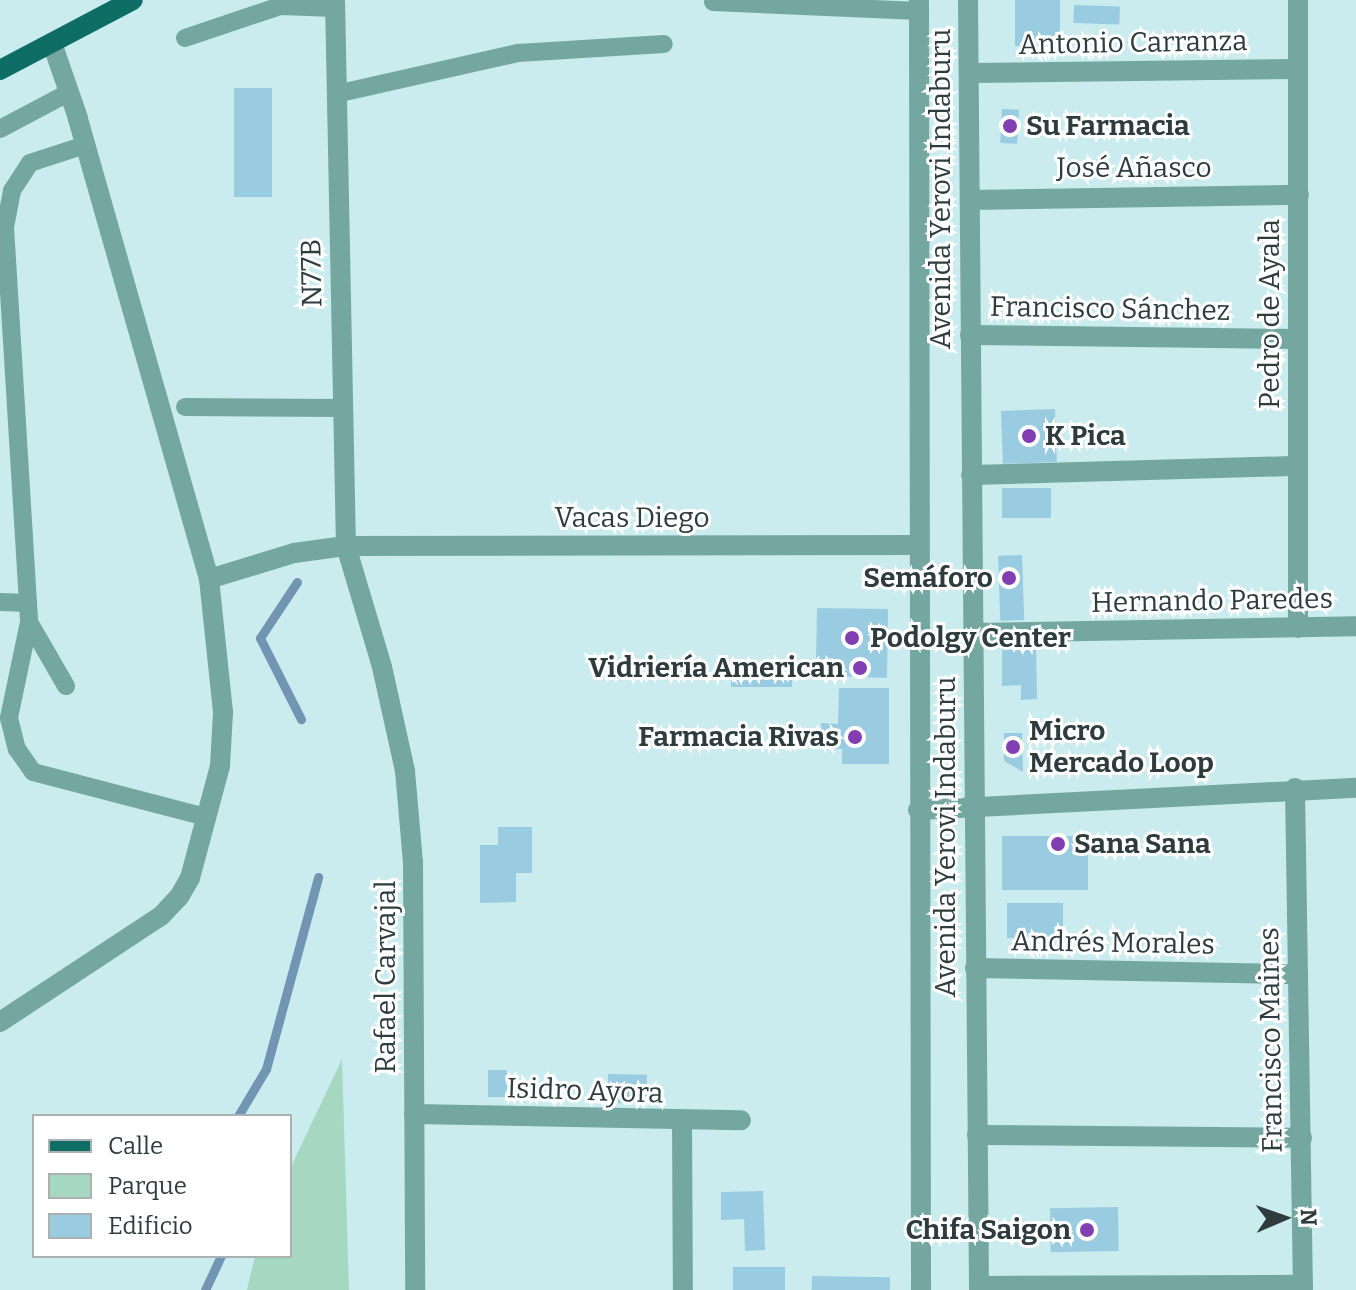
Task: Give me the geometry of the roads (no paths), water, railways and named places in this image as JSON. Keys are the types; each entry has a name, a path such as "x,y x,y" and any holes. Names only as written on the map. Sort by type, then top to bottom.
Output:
{"main road":[{"path":"0,70 53,46 133,0"}],"street":[{"name":"Avenida Yerovi Indaburu","path":"968,0 979,1288"},
{"name":"Pedro de Ayala","path":"1298,0 1298,628"},
{"name":"N77B","path":"335,4 346,546"},
{"name":"Avenida Yerovi Indaburu","path":"919,6 921,1290"},
{"path":"0,1022 161,916 190,878 220,766 223,712 209,579 70,92 53,46"},
{"name":"Antonio Carranza","path":"969,73 1298,69"},
{"name":"José Añasco","path":"970,200 1299,195"},
{"name":"Francisco Sánchez","path":"970,335 1298,339"},
{"path":"971,475 1298,466"},
{"name":"Vacas Diego","path":"209,579 294,553 346,546 919,545"},
{"name":"Rafael Carvajal","path":"346,546 382,667 405,771 413,862 415,1290"},
{"name":"Hernando Paredes","path":"973,633 1356,626"},
{"path":"918,810 1295,788 1356,788"},
{"name":"Francisco Maines","path":"1295,788 1303,1287"},
{"name":"Andrés Morales","path":"975,968 1298,974"},
{"name":"Isidro Ayora","path":"414,1114 682,1121 683,1290"},
{"path":"682,1121 741,1120"},
{"path":"977,1135 1302,1138"},
{"path":"979,1288 1303,1287"}],"lane":[{"path":"713,2 919,6"},
{"path":"185,38 280,6 335,4"},
{"path":"336,94 518,53 664,44"},
{"path":"0,129 70,92"},
{"path":"85,145 30,163 12,191 5,227 4,280 29,622 9,718 17,749 33,772 206,817"},
{"path":"185,407 343,408"},
{"path":"0,602 28,603"},
{"path":"29,622 66,686"}],"waterway":[{"path":"297,582 260,638 301,719"},
{"path":"239,1114 266,1069 318,877"},
{"path":"205,1290 220,1258"}],"place":[{"name":"Su Farmacia","path":"1010,126"},
{"name":"K Pica","path":"1029,436"},
{"name":"Semáforo","path":"1009,578"},
{"name":"Podolgy Center","path":"852,638"},
{"name":"Vidriería American","path":"860,668"},
{"name":"Farmacia Rivas","path":"855,737"},
{"name":"Micro Mercado Loop","path":"1013,747"},
{"name":"Sana Sana","path":"1058,844"},
{"name":"Chifa Saigon","path":"1087,1230"}]}
